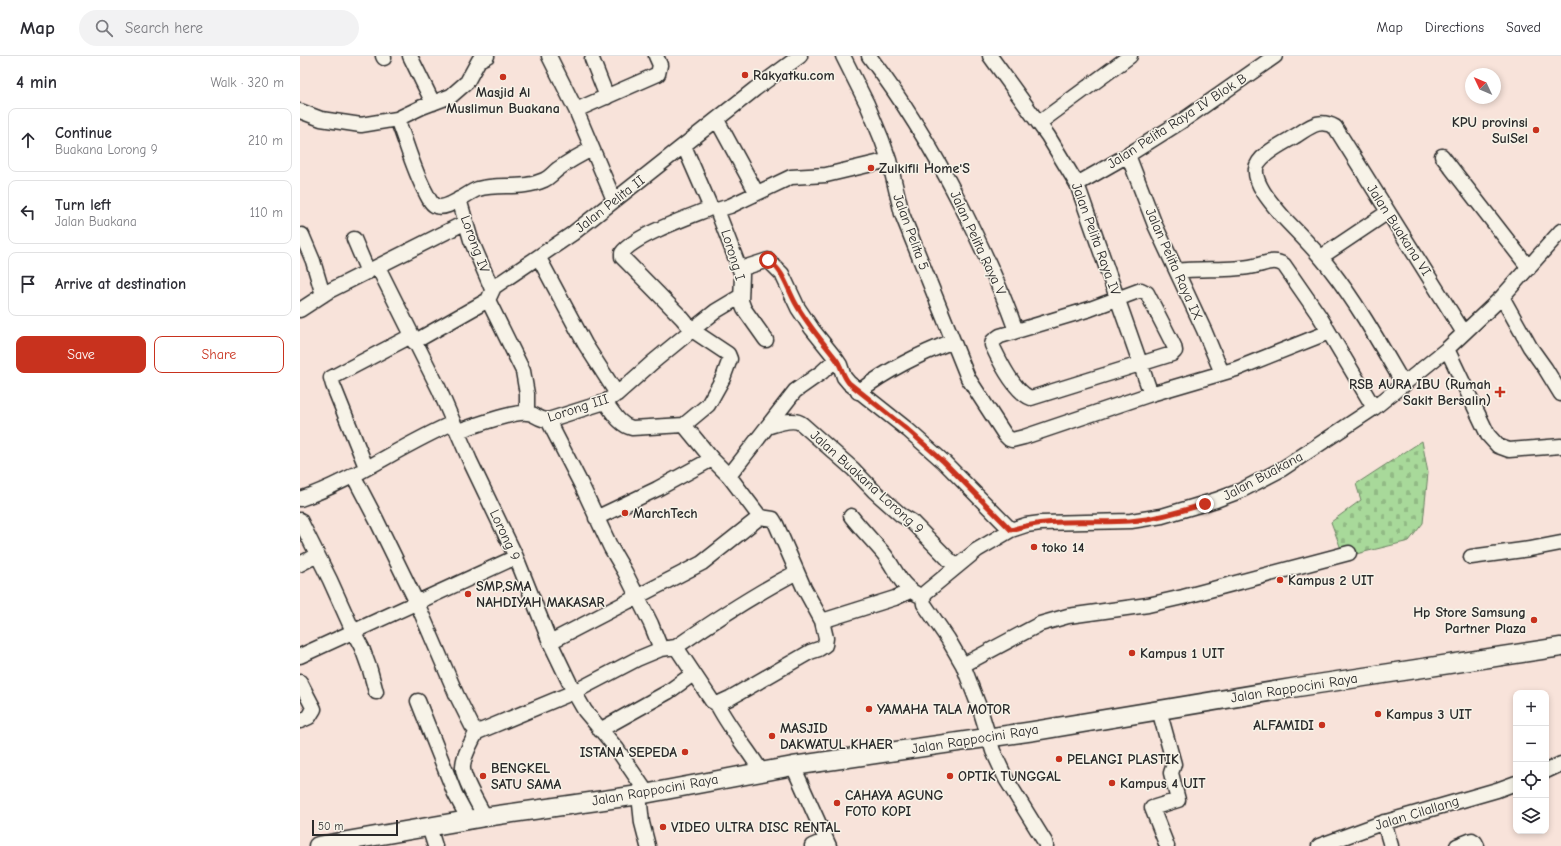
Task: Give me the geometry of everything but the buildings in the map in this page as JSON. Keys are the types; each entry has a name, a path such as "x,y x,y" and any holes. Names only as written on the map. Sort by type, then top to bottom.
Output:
{"main road":[{"name":"Jalan Rappocini Raya","path":"318,846 477,818 643,794 761,771 988,738 1433,666 1561,647"}],"street":[{"path":"410,56 433,103"},
{"path":"549,56 576,110 614,200"},
{"path":"576,110 658,74 660,65 656,56"},
{"name":"Jalan Pelita II","path":"366,467 331,378 413,339 490,295 501,281 539,258 572,234 800,56"},
{"name":"Jalan Pelita 5","path":"843,56 867,104 889,160 902,214 968,378 1008,439 1018,439 1151,394"},
{"name":"Jalan Pelita Raya V","path":"869,56 893,89 938,161 990,263 1016,331"},
{"name":"Jalan Pelita Raya IV","path":"990,56 1039,123 1078,184 1151,394"},
{"path":"1039,123 1130,56"},
{"name":"Jalan Pelita Raya IV Blok B","path":"1078,184 1185,119 1275,56"},
{"path":"300,111 322,119 361,125 397,119 451,96 467,82 477,59"},
{"path":"592,59 607,97"},
{"path":"397,119 413,166 433,204 442,208 478,189 488,187 517,187 544,180 578,156 592,149"},
{"path":"717,120 754,188"},
{"name":"Jalan Buakana VI","path":"1321,257 1279,212 1256,178 1256,165 1263,157 1310,127 1321,122 1328,123 1335,127 1431,278 1464,333"},
{"name":"Lorong I","path":"684,146 714,209 740,270 742,283 741,296 744,309 766,340"},
{"name":"Jalan Pelita Raya IX","path":"1128,155 1155,225 1222,373"},
{"path":"1442,156 1529,268"},
{"path":"741,296 716,311 692,330 653,362 611,398 621,423 632,428 684,425 703,410 712,400 723,378 730,359 728,354 692,330 622,257 622,253 627,247 641,238 791,177 826,175 889,160"},
{"name":"Lorong IV","path":"459,199 490,295 522,371 527,394 527,413"},
{"path":"1388,212 1321,257 1358,307 1404,385"},
{"path":"300,310 323,295 466,222"},
{"name":"Jalan Buakana","path":"923,597 926,592 956,567 990,542 1011,530 1026,525 1041,523 1131,521 1148,519 1216,500 1240,491 1282,469 1374,408 1447,349 1502,297 1560,233"},
{"path":"302,236 313,262 323,295"},
{"name":"Lorong 9","path":"354,239 413,339 439,389 455,427 516,557 550,642 574,692 585,711 617,749 643,794"},
{"name":"Lorong III","path":"300,499 314,494 366,467 455,427 527,413 542,420 548,420 611,398 585,344 539,258"},
{"path":"740,270 768,260 776,267 782,274 795,303 807,322 840,365 844,377 858,392 908,430 944,462 1011,530"},
{"path":"1177,271 1242,268 1274,261 1280,262 1287,268 1299,286 1374,408"},
{"path":"1144,290 1154,304 1175,351 1172,354 1031,398 1025,396 1018,390 992,345 993,341 1000,336 1118,299 1144,290"},
{"path":"1502,297 1530,347 1561,394"},
{"path":"1151,394 1222,373 1328,332"},
{"path":"858,392 876,378 896,366 953,341"},
{"path":"1447,349 1481,423 1492,441 1503,449 1509,450 1561,446"},
{"path":"729,476 795,391 836,360"},
{"path":"548,420 582,486 596,518 651,624 661,648"},
{"name":"Jalan Buakana Lorong 9","path":"767,427 791,421 797,421 802,424 853,469 874,491 901,515 911,521 956,567"},
{"path":"684,425 712,459 729,476 760,517 773,519 797,572 822,621 826,638 826,643 824,646 717,704"},
{"path":"596,518 657,489 712,459"},
{"path":"353,475 417,603 457,696 474,728 480,731 574,692 637,658 661,648 676,648 710,624 797,572"},
{"path":"851,516 862,531 885,555 898,576 910,591 923,597 924,604 948,639 963,666 980,709 988,738 1006,779 1046,842 1046,846"},
{"path":"550,642 702,563 760,517"},
{"path":"300,520 359,641 368,663 376,692"},
{"path":"1471,557 1561,543"},
{"path":"963,666 1040,624 1053,619 1148,605 1176,599 1348,553"},
{"path":"300,564 317,555"},
{"path":"300,656 516,557"},
{"path":"822,621 895,598 910,591"},
{"path":"676,648 712,701 717,704 725,719 750,752 761,771"},
{"path":"600,730 668,692 694,674"},
{"path":"300,682 314,709 309,717 300,721"},
{"path":"418,701 456,794 477,818"},
{"path":"1159,710 1174,764 1171,773 1178,800 1152,808 1167,846"},
{"path":"474,728 462,768 477,818"},
{"path":"1549,770 1561,764"},
{"path":"793,766 827,843 812,846"},
{"name":"Jalan Cilallang","path":"1319,846 1384,822 1513,784"},
{"path":"643,794 642,823 648,846"},
{"path":"1384,822 1391,846"},
{"path":"429,827 435,846"},
{"path":"1457,846 1472,840 1477,846"}],"green space":[{"path":"1422,441 1428,473 1423,523 1409,541 1344,557 1331,522 1361,500 1356,484"}],"place":[{"name":"Rakyatku.com","path":"745,75"},
{"name":"Masjid Al Muslimun Buakana","path":"503,77"},
{"name":"KPU provinsi SulSel","path":"1536,130"},
{"name":"Zulkifli Home'S","path":"871,168"},
{"name":"RSB AURA IBU (Rumah Sakit Bersalin)","path":"1500,392"},
{"name":"MarchTech","path":"625,513"},
{"name":"toko 14","path":"1034,547"},
{"name":"Kampus 2 UIT","path":"1280,580"},
{"name":"SMP,SMA NAHDIYAH MAKASAR","path":"468,594"},
{"name":"Hp Store Samsung Partner Plaza","path":"1534,620"},
{"name":"Kampus 1 UIT","path":"1132,653"},
{"name":"YAMAHA TALA MOTOR","path":"869,709"},
{"name":"Kampus 3 UIT","path":"1378,714"},
{"name":"ALFAMIDI","path":"1322,725"},
{"name":"MASJID DAKWATUL KHAER","path":"772,736"},
{"name":"ISTANA SEPEDA","path":"685,752"},
{"name":"PELANGI PLASTIK","path":"1059,759"},
{"name":"BENGKEL SATU SAMA","path":"483,776"},
{"name":"OPTIK TUNGGAL","path":"950,776"},
{"name":"Kampus 4 UIT","path":"1112,783"},
{"name":"CAHAYA AGUNG FOTO KOPI","path":"837,803"},
{"name":"VIDEO ULTRA DISC RENTAL","path":"663,827"}],"route":[{"path":"768,260 782,274 798,308 840,365 842,373 849,383 858,392 908,430 944,462 1001,518 1011,530 1026,525 1041,523 1066,521 1131,521 1148,519 1205,504"}]}
